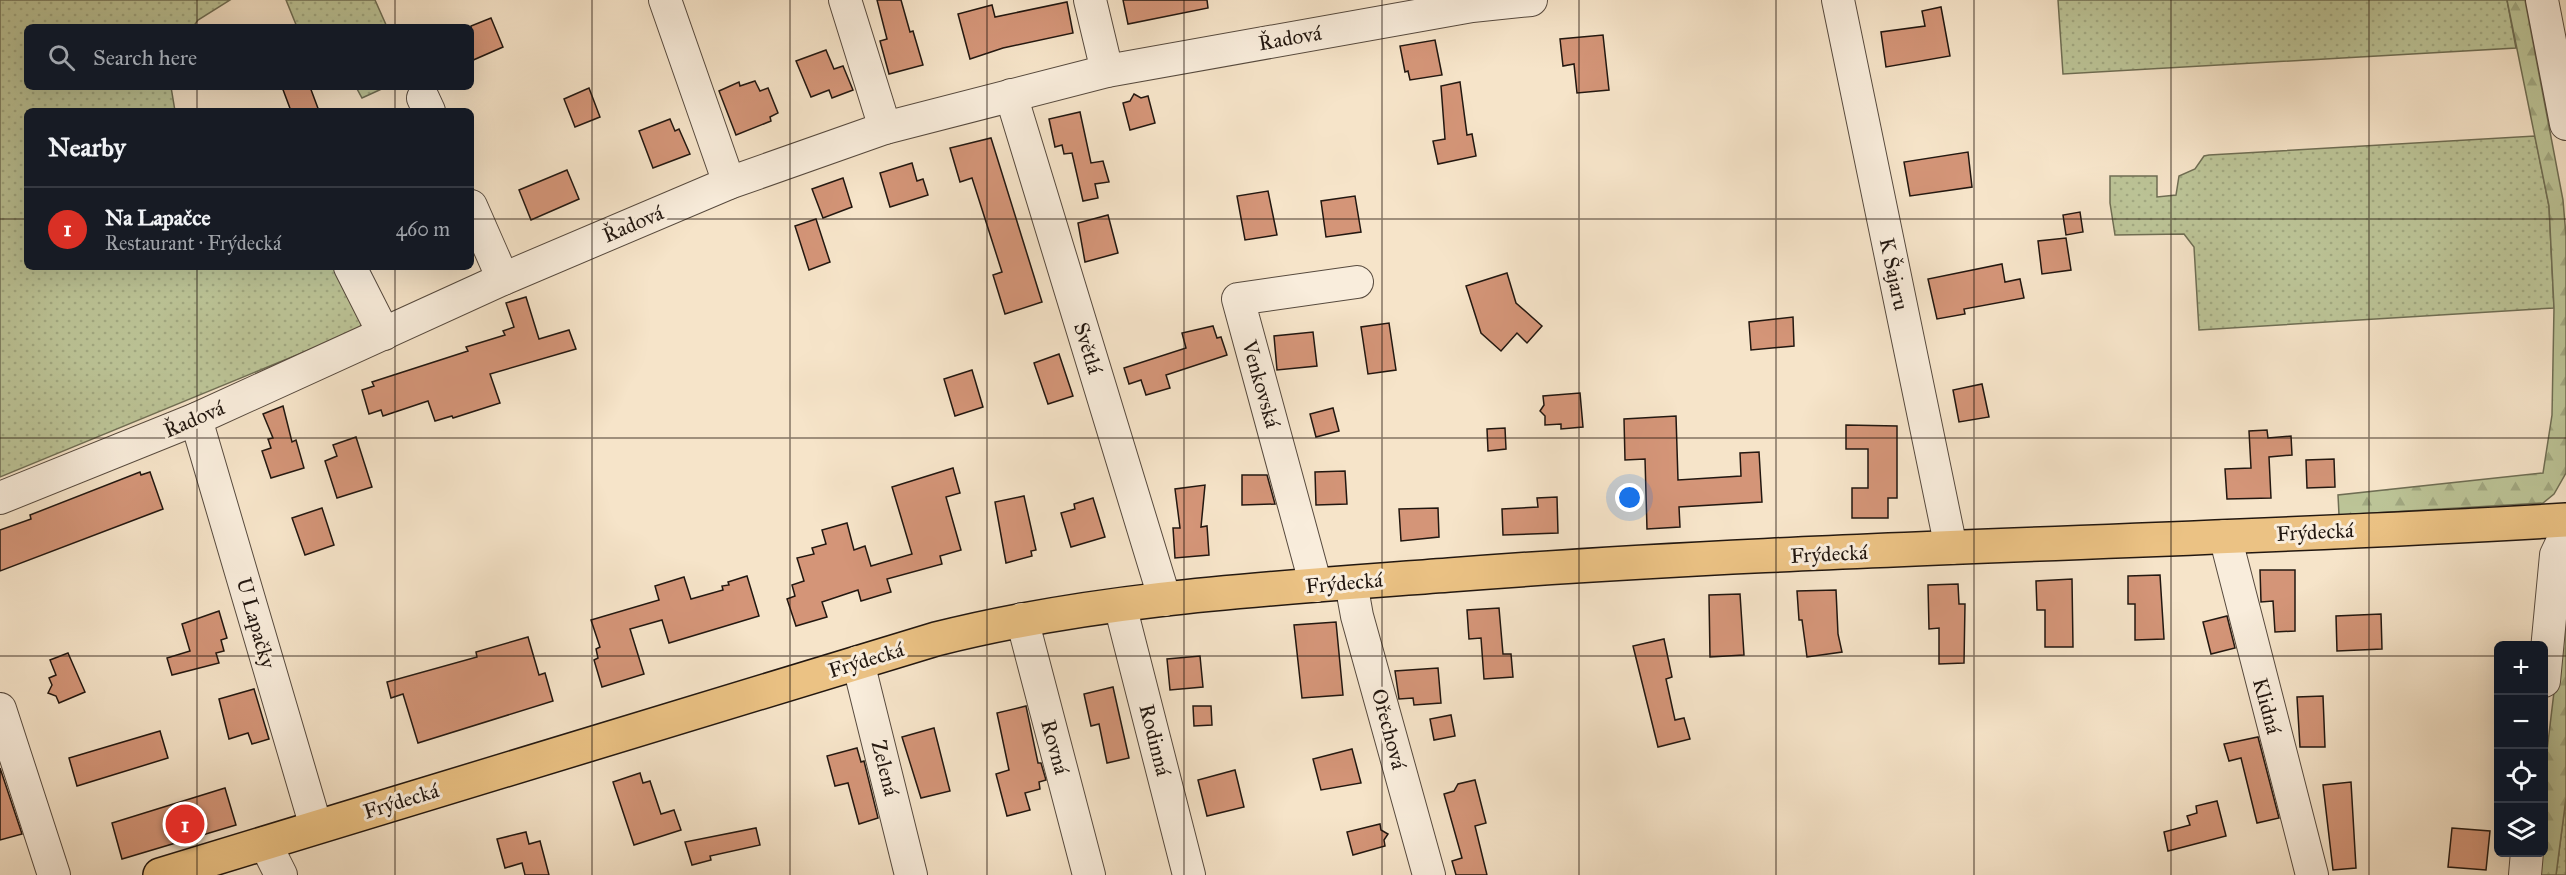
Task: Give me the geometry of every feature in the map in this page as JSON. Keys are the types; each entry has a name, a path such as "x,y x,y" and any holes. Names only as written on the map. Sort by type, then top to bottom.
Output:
{"main road":[{"name":"Frýdecká","path":"160,875 936,639 1022,619 1120,604 1526,568 2566,520"}],"street":[{"path":"665,0 729,183"},
{"path":"845,0 885,128"},
{"path":"1090,0 1107,70"},
{"name":"Řadová","path":"0,498 196,419 503,279 729,183 885,128 1107,70 1472,3 1531,0"},
{"name":"K Šajaru","path":"1838,0 1951,548"},
{"path":"2542,0 2566,124"},
{"name":"Světlá","path":"1011,95 1165,600"},
{"path":"474,213 503,279"},
{"path":"352,270 384,334"},
{"name":"Venkovská","path":"1316,586 1238,299 1357,282"},
{"name":"U Lapačky","path":"196,419 316,827"},
{"path":"2548,641 2556,555 2566,534"},
{"name":"Klidná","path":"2225,536 2312,875"},
{"name":"Ořechová","path":"1351,583 1360,627 1429,875"},
{"name":"Rodinná","path":"1120,604 1189,875"},
{"name":"Rovná","path":"1022,619 1089,875"},
{"name":"Zelená","path":"858,662 911,875"},
{"path":"0,709 54,875"},
{"path":"265,843 281,875"},
{"path":"2525,875 2527,857"}],"green space":[{"path":"0,0 230,0 195,24 24,24 24,90 172,90 174,108 24,108 24,270 340,270 363,315 360,329 0,477"},
{"path":"286,0 375,0 386,24 296,24"},
{"path":"2058,0 2507,0 2516,48 2063,74"},
{"path":"2507,0 2525,0 2563,200 2566,236 2566,473 2554,494 2543,503 2339,515 2338,495 2543,473 2552,415 2554,308 2549,206"},
{"path":"358,90 379,90 362,98"},
{"path":"2535,136 2549,206 2554,308 2199,330 2194,247 2184,234 2115,235 2110,203 2110,176 2157,176 2157,197 2176,195 2179,176 2195,169 2204,156 2209,155"},
{"path":"2566,591 2566,798 2556,875 2535,875 2537,857 2548,857 2548,742"},
{"path":"2566,798 2566,875 2556,875"}],"building":[{"path":"877,0 901,0 923,65 889,74 880,41 887,39"},
{"path":"1123,0 1207,0 1208,8 1128,24"},
{"path":"1067,2 1073,33 1003,48 970,59 958,14 992,5 995,17"},
{"path":"1941,7 1950,56 1886,67 1881,32 1925,26 1922,11"},
{"path":"491,18 503,47 474,60 474,25"},
{"path":"1603,35 1609,90 1577,93 1574,64 1563,66 1560,39"},
{"path":"1435,40 1442,75 1410,80 1408,71 1405,72 1400,46"},
{"path":"826,50 834,69 843,66 853,90 832,98 829,90 811,97 796,61"},
{"path":"755,81 760,91 768,88 778,113 770,117 771,121 736,135 719,91 739,82 740,86"},
{"path":"1460,82 1467,135 1472,134 1476,156 1438,164 1433,141 1445,139 1441,86"},
{"path":"589,88 600,117 575,127 564,99"},
{"path":"283,90 311,90 318,108 290,108"},
{"path":"1134,94 1141,98 1148,96 1155,123 1130,130 1123,103 1130,101"},
{"path":"1080,112 1091,163 1103,161 1109,182 1095,184 1098,198 1083,201 1072,153 1064,154 1062,145 1055,147 1049,119"},
{"path":"670,119 675,131 679,129 690,154 653,168 639,131"},
{"path":"991,138 1042,302 1005,314 993,275 1002,272 972,178 960,182 950,148"},
{"path":"1968,152 1972,187 1910,196 1904,162"},
{"path":"912,163 917,181 923,179 928,195 890,207 880,173"},
{"path":"567,170 579,199 531,220 519,190"},
{"path":"843,178 852,207 823,218 812,189"},
{"path":"1268,191 1277,235 1245,240 1237,196"},
{"path":"1355,196 1361,232 1326,237 1321,201"},
{"path":"2080,212 2083,232 2066,235 2063,215"},
{"path":"1108,215 1118,253 1085,262 1078,223"},
{"path":"816,219 830,262 809,270 795,226"},
{"path":"2066,238 2071,270 2042,274 2038,241"},
{"path":"2002,264 2005,282 2020,279 2024,298 1964,309 1965,314 1937,319 1928,279"},
{"path":"1507,273 1516,303 1542,326 1527,343 1517,333 1501,351 1481,333 1466,286"},
{"path":"526,297 539,339 569,330 576,349 490,374 500,403 453,418 452,416 435,421 428,401 383,416 381,410 369,414 362,390 374,386 372,382 468,351 466,347 505,335 503,331 514,327 506,303"},
{"path":"1793,317 1794,346 1751,350 1749,322"},
{"path":"1389,323 1396,370 1368,374 1361,327"},
{"path":"1213,326 1217,338 1221,337 1227,355 1166,375 1170,388 1146,395 1141,380 1129,384 1124,368 1186,348 1182,333"},
{"path":"1313,332 1317,366 1277,370 1274,336"},
{"path":"1059,354 1073,396 1048,404 1034,363"},
{"path":"972,370 983,407 955,416 944,379"},
{"path":"1982,384 1989,417 1959,422 1953,390"},
{"path":"1580,393 1583,427 1561,429 1561,424 1545,425 1545,416 1540,411 1544,405 1543,396"},
{"path":"283,406 292,442 296,440 304,468 271,478 262,451 271,448 268,439 273,438 263,414"},
{"path":"1333,408 1339,431 1316,437 1310,414"},
{"path":"1676,416 1678,480 1741,476 1740,453 1759,452 1762,502 1679,507 1680,527 1647,529 1645,459 1625,460 1624,419"},
{"path":"1846,425 1897,426 1897,498 1888,498 1888,518 1852,518 1852,488 1868,488 1868,449 1846,449"},
{"path":"1505,428 1506,449 1488,451 1487,429"},
{"path":"2267,430 2268,438 2291,436 2292,455 2269,457 2271,498 2227,499 2225,469 2251,468 2249,431"},
{"path":"356,437 372,487 337,498 325,461 337,456 333,445"},
{"path":"2334,459 2335,487 2307,488 2306,460"},
{"path":"953,468 960,493 946,497 961,550 940,556 942,564 887,579 891,592 861,601 858,590 822,602 827,617 796,626 787,599 795,596 792,585 804,581 797,558 814,554 812,548 826,544 822,530 847,523 854,550 865,546 871,566 912,554 892,487"},
{"path":"1345,471 1347,504 1316,505 1315,472"},
{"path":"140,472 141,475 150,472 163,509 0,571 0,530 31,519 30,515"},
{"path":"1242,475 1267,475 1275,504 1242,505"},
{"path":"1205,485 1201,527 1207,526 1209,555 1175,558 1173,528 1180,528 1175,489"},
{"path":"1024,496 1036,550 1031,551 1032,556 1006,563 995,502"},
{"path":"1557,497 1558,533 1503,535 1502,509 1538,507 1537,498"},
{"path":"1093,498 1105,537 1071,547 1061,513 1075,509 1074,504"},
{"path":"322,508 334,545 305,555 292,518"},
{"path":"1438,508 1439,537 1401,541 1399,509"},
{"path":"2260,570 2295,570 2295,631 2275,632 2273,601 2261,602"},
{"path":"2160,575 2164,639 2135,640 2135,604 2128,604 2128,576"},
{"path":"747,576 759,616 669,643 662,620 630,629 644,674 602,687 594,660 598,658 596,649 600,647 591,620 659,600 655,586 684,577 691,599 723,590 722,586 729,585 728,582"},
{"path":"2072,579 2073,647 2045,647 2045,610 2037,610 2036,581"},
{"path":"1958,584 1959,604 1965,604 1964,663 1939,664 1939,628 1929,629 1928,585"},
{"path":"1836,590 1838,634 1842,652 1807,657 1802,620 1799,620 1797,591"},
{"path":"1740,594 1744,655 1710,657 1709,595"},
{"path":"1499,608 1503,654 1511,654 1513,677 1484,679 1481,638 1469,639 1467,610"},
{"path":"219,611 227,638 221,640 224,651 216,653 219,663 172,675 167,658 190,651 182,624"},
{"path":"2381,614 2382,649 2337,651 2336,616"},
{"path":"2227,616 2235,648 2211,654 2203,622"},
{"path":"1336,622 1343,695 1302,698 1294,625"},
{"path":"528,637 539,675 545,673 553,701 418,743 403,694 391,698 387,682 477,657 476,652"},
{"path":"1664,639 1672,677 1666,679 1675,720 1684,718 1690,739 1658,747 1633,646"},
{"path":"68,653 85,692 59,703 56,696 48,693 52,685 49,678 56,675 50,660"},
{"path":"1200,656 1203,687 1170,690 1167,659"},
{"path":"1438,668 1441,703 1414,705 1413,698 1399,699 1395,671"},
{"path":"1113,687 1129,758 1107,763 1099,724 1091,726 1084,694"},
{"path":"254,689 269,739 252,744 248,733 229,739 219,699"},
{"path":"2323,696 2325,747 2300,747 2297,697"},
{"path":"1026,706 1038,763 1041,763 1046,780 1039,782 1040,789 1025,793 1030,810 1007,816 996,774 1009,770 997,713"},
{"path":"1193,706 1211,706 1212,725 1194,726"},
{"path":"1451,715 1455,736 1434,740 1430,719"},
{"path":"934,728 950,791 921,798 902,737"},
{"path":"160,731 168,758 77,786 69,758"},
{"path":"2258,737 2279,818 2257,823 2241,758 2229,761 2224,744"},
{"path":"857,748 861,762 864,761 878,818 859,824 848,783 835,786 827,756"},
{"path":"1352,749 1361,783 1321,790 1313,759"},
{"path":"0,768 22,834 0,840"},
{"path":"1235,770 1244,807 1207,816 1198,780"},
{"path":"640,773 643,783 650,781 661,814 674,810 681,830 634,845 613,782"},
{"path":"1475,780 1486,823 1475,826 1487,875 1456,875 1452,861 1462,858 1444,794 1454,791 1458,784"},
{"path":"2351,782 2356,868 2333,870 2323,785"},
{"path":"225,788 236,825 122,859 112,823"},
{"path":"2217,801 2226,836 2168,851 2164,832 2190,825 2187,816 2197,813 2196,806"},
{"path":"1380,824 1381,830 1388,834 1384,840 1385,846 1353,855 1347,832"},
{"path":"756,828 760,845 710,856 711,860 692,865 685,842"},
{"path":"2452,828 2490,831 2486,870 2448,867"},
{"path":"526,832 529,844 540,841 549,875 525,875 522,863 505,868 497,839"}],"place":[{"name":"Na Lapačce","path":"185,824"}]}
